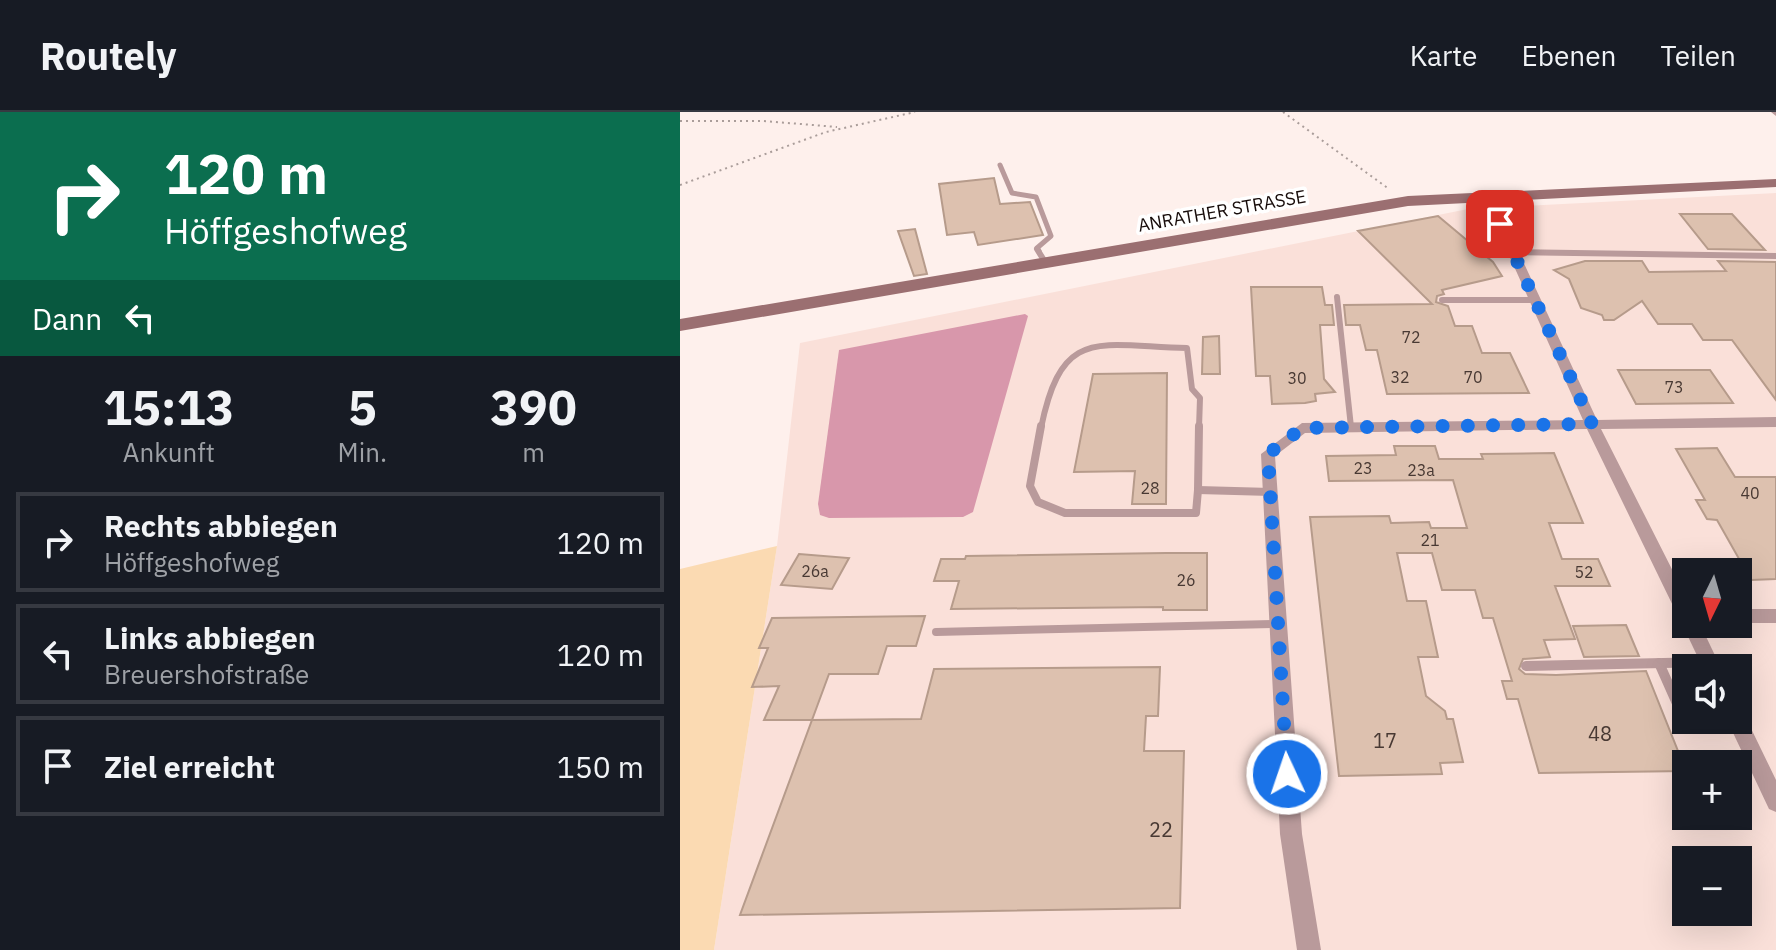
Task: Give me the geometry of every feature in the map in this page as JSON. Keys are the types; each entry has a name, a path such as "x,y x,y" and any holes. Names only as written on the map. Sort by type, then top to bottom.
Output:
{"main road":[{"name":"ANRATHER STRASSE","path":"680,325 1408,201 1776,183"}],"street":[{"path":"1487,195 1592,424 1672,586"},
{"path":"1309,950 1291,834 1268,454 1302,428 1776,422"},
{"path":"1752,616 1776,616"},
{"path":"1744,734 1776,802"}],"lane":[{"path":"1000,165 1012,193 1036,197 1051,236 1037,248 1045,262"},
{"path":"1513,252 1776,256"},
{"path":"1337,297 1351,427"},
{"path":"1442,300 1480,297 1501,301 1535,300"},
{"path":"1091,348 1187,348 1192,389 1200,398 1198,490 1196,513 1065,513 1038,502 1030,486 1033,471 1056,371 1071,354 1091,348"},
{"path":"1198,490 1271,492"},
{"path":"936,632 1278,624"},
{"path":"1659,663 1672,692"},
{"path":"1526,666 1672,664"}],"path":[{"path":"680,185 847,126 915,112"},
{"path":"1283,112 1368,176 1408,201"},
{"path":"680,121 847,126"}],"shaded area":[{"path":"1776,193 1776,950 714,950 777,546 800,343 1468,209"},
{"path":"1025,314 1028,316 973,512 963,517 829,518 820,515 818,504 839,350"},
{"path":"777,546 714,950 680,950 680,569"}],"building":[{"path":"994,178 1000,204 1030,202 1043,235 978,245 974,232 947,235 939,184"},
{"path":"1680,214 1732,214 1765,250 1708,249"},
{"path":"1438,216 1493,262 1502,276 1442,290 1444,294 1437,296 1436,302 1448,306 1455,326 1472,326 1482,353 1510,353 1529,393 1387,394 1377,350 1366,350 1360,325 1346,325 1344,305 1432,304 1358,231"},
{"path":"915,229 927,274 914,276 898,231"},
{"path":"1585,261 1642,261 1649,272 1726,271 1718,261 1776,262 1776,400 1732,340 1703,340 1692,324 1658,324 1642,301 1614,320 1604,320 1602,315 1581,308 1569,279 1554,270"},
{"path":"1251,287 1322,287 1325,305 1332,305 1334,325 1320,325 1324,379 1335,392 1315,394 1316,401 1272,404 1270,376 1256,376"},
{"path":"1219,336 1220,374 1202,374 1203,337"},
{"path":"1618,370 1710,370 1733,403 1636,404"},
{"path":"1167,373 1166,504 1132,504 1135,471 1074,472 1093,374"},
{"path":"1394,446 1435,446 1439,459 1483,459 1481,454 1554,453 1583,523 1549,523 1562,559 1598,559 1610,586 1555,586 1575,639 1544,640 1550,657 1523,659 1519,669 1525,674 1556,675 1646,671 1678,750 1672,750 1672,771 1539,773 1518,699 1507,699 1502,681 1512,681 1493,618 1483,618 1475,590 1442,590 1432,553 1397,553 1407,601 1426,601 1438,657 1418,657 1426,696 1445,711 1447,719 1453,719 1463,762 1440,763 1442,774 1339,776 1310,517 1389,516 1391,523 1429,522 1431,528 1467,528 1453,480 1329,481 1326,456 1396,455"},
{"path":"1717,448 1735,477 1776,477 1776,579 1752,580 1752,558 1739,558 1717,520 1707,519 1696,500 1705,500 1676,449"},
{"path":"1207,553 1207,610 1163,610 1163,607 951,609 959,581 934,581 941,559 965,559 966,556"},
{"path":"799,554 849,558 832,589 781,585"},
{"path":"925,616 916,646 887,646 878,674 829,674 812,720 764,720 779,686 752,687 768,648 759,648 772,618"},
{"path":"1626,625 1639,656 1584,657 1573,626"},
{"path":"1160,667 1158,716 1146,716 1144,751 1184,751 1180,908 740,915 812,720 921,719 934,669"}],"route":[{"path":"1287,774 1268,454 1302,428 1592,424 1500,224"}]}
